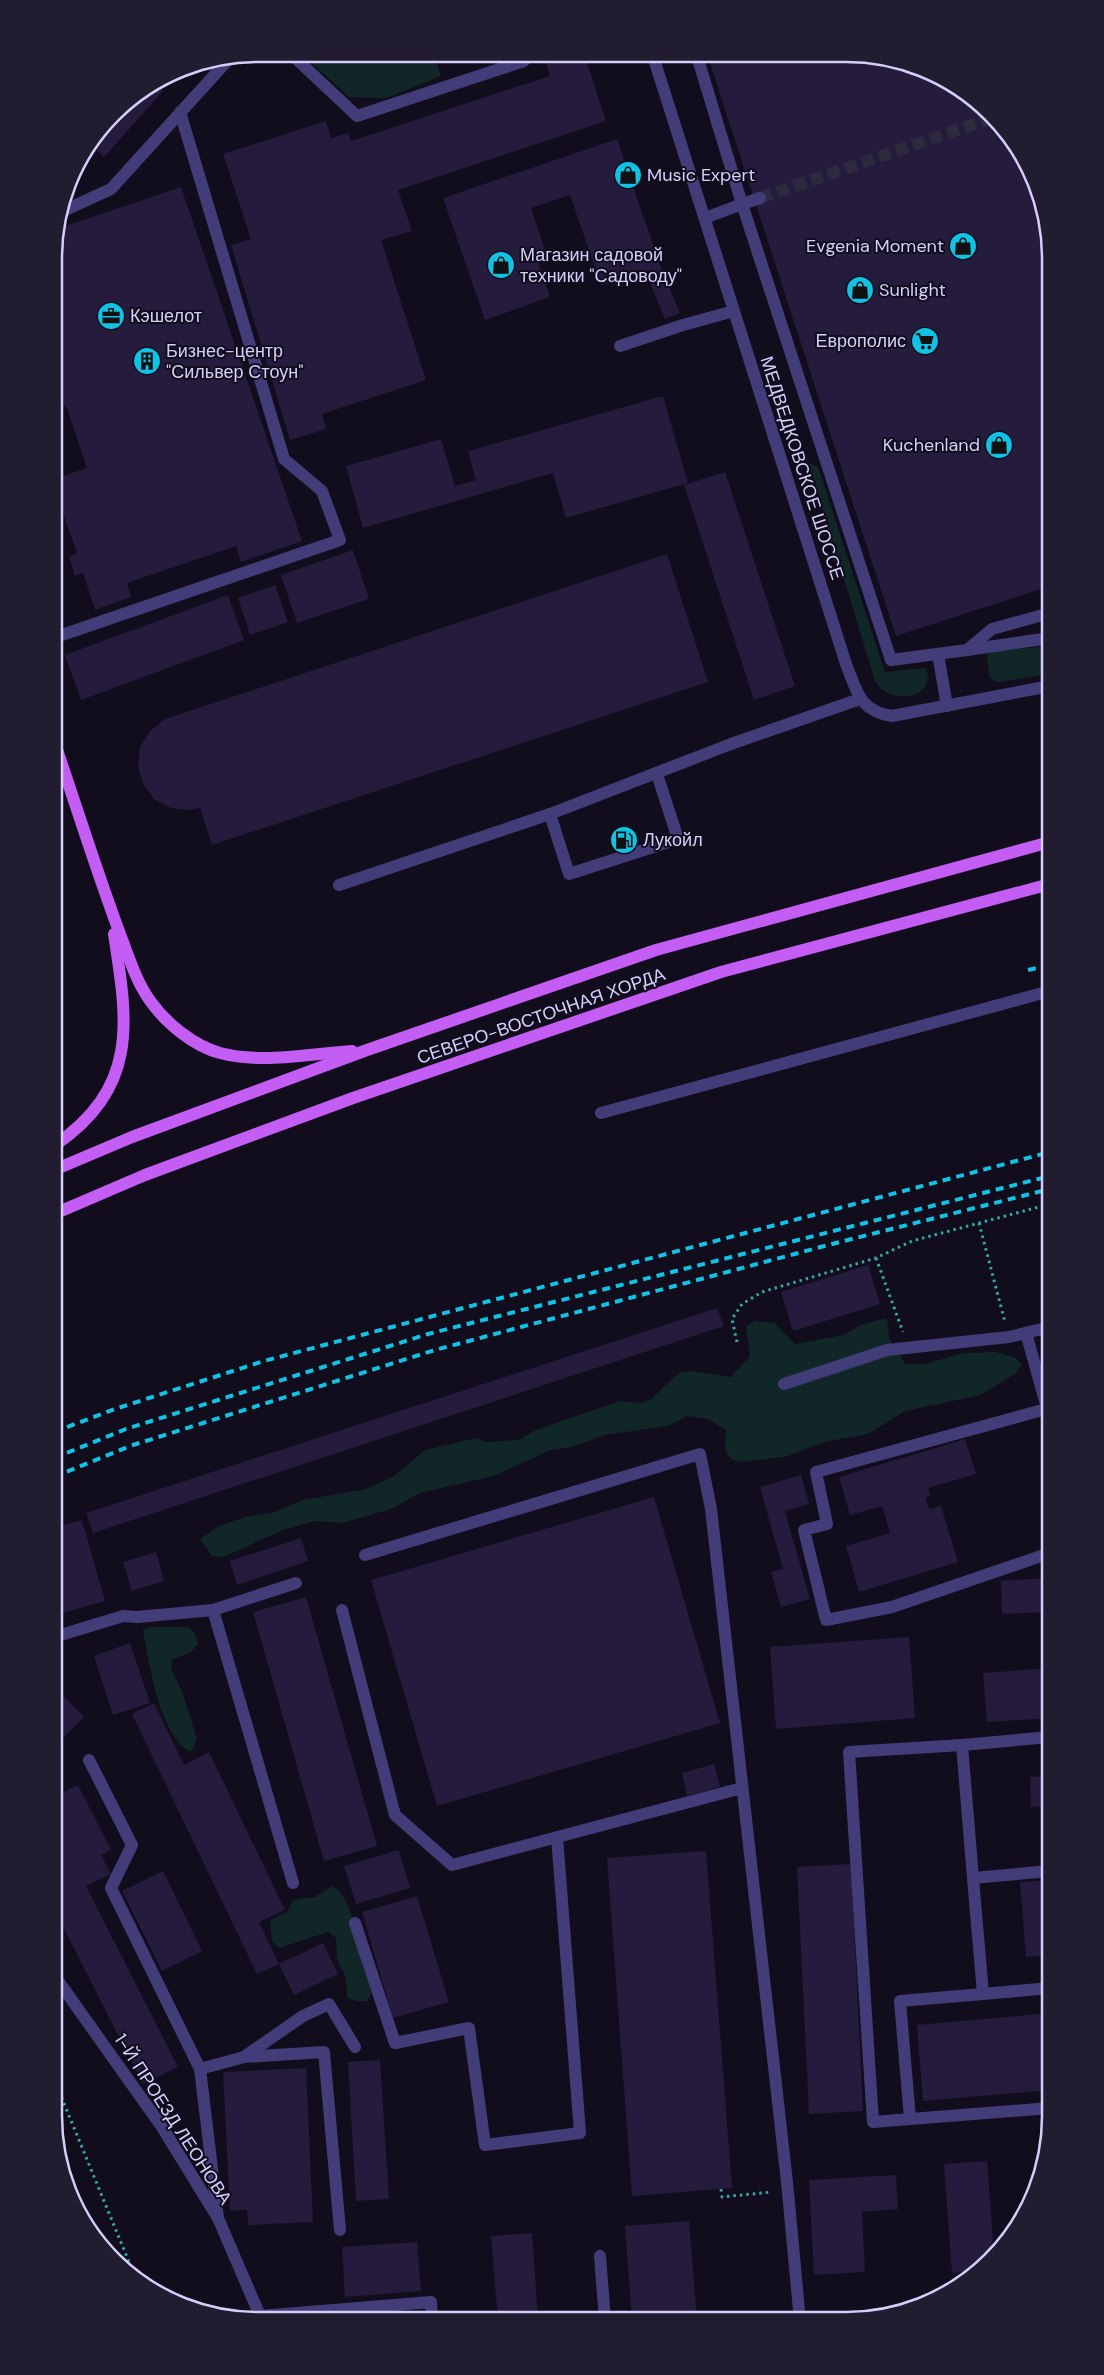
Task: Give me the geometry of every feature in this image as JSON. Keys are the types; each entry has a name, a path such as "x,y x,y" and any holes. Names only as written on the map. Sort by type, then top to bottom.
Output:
{"main road":[{"path":"62,765 110,909 137,979 151,1002 172,1024 194,1041 219,1052 254,1059 367,1050"},
{"name":"СЕВЕРО-ВОСТОЧНАЯ ХОРДА","path":"62,1167 132,1137 367,1050 656,950 1005,852 1042,844"},
{"name":"СЕВЕРО-ВОСТОЧНАЯ ХОРДА","path":"62,1211 145,1175 344,1102 721,972 1042,886"},
{"path":"62,1141 73,1133 100,1104 116,1076 124,1046 125,1013 110,909"}],"street":[{"path":"300,62 357,116 521,62"},
{"name":"МЕДВЕДКОВСКОЕ ШОССЕ","path":"655,62 846,664 860,699"},
{"path":"700,62 742,204 891,660 1042,639"},
{"path":"69,208 111,189 223,66"},
{"path":"62,635 340,540 322,491 284,460 180,112"},
{"path":"704,218 760,198"},
{"path":"620,346 683,325 734,311"},
{"path":"967,650 992,629 1042,615"},
{"path":"938,654 947,706"},
{"path":"339,885 550,814 731,744 860,699 868,708 879,714 892,716 1042,688"},
{"path":"550,814 569,874 678,839 657,774"},
{"path":"601,1113 1042,993"},
{"path":"784,1384 888,1350 1009,1337 1042,1329"},
{"path":"1026,1333 1042,1385"},
{"path":"1042,1410 816,1472 827,1524 804,1530 826,1620 892,1607 1042,1556"},
{"path":"365,1555 700,1454 711,1509 787,2182 799,2312"},
{"path":"62,1635 124,1616 213,1610 296,1583"},
{"path":"213,1610 293,1883"},
{"path":"342,1610 395,1815 452,1865 742,1788"},
{"path":"1042,1738 849,1752 873,2122 1042,2109"},
{"path":"962,1745 983,1994"},
{"path":"90,1760 132,1845 111,1888 200,2069 218,2218"},
{"path":"355,1923 395,2043 470,2028 485,2145 580,2133 557,1837"},
{"path":"973,1878 1042,1872"},
{"name":"1-Й ПРОЕЗД ЛЕОНОВА","path":"62,1986 162,2127 218,2218 259,2312"},
{"path":"910,2119 900,2001 1042,1989"},
{"path":"244,2057 303,2016 329,2004 355,2047"},
{"path":"200,2069 244,2057 324,2052 340,2230"},
{"path":"600,2256 604,2312"},
{"path":"318,2312 431,2302 432,2312"}],"path":[{"path":"737,1342 732,1319 742,1304 762,1292 876,1258 912,1241 1042,1206"},
{"path":"979,1223 1000,1304"},
{"path":"876,1258 909,1348"},
{"path":"62,2099 130,2265"}],"green space":[{"path":"311,62 436,62 441,76 387,98 349,97"},
{"path":"809,463 818,467 885,672 926,668 928,679 925,687 918,693 910,696 890,694 881,689 875,681"},
{"path":"1042,647 1042,675 995,682 989,676 987,655 989,652"},
{"path":"887,1318 889,1338 905,1364 925,1364 964,1353 995,1352 1014,1357 1022,1364 1016,1373 981,1395 905,1411 868,1434 824,1442 785,1457 741,1462 731,1459 725,1450 726,1430 708,1419 687,1416 668,1426 605,1435 572,1447 551,1450 494,1476 420,1493 391,1509 342,1523 315,1521 283,1530 223,1557 212,1556 200,1539 217,1527 245,1517 275,1512 303,1500 366,1489 394,1476 425,1450 476,1438 486,1442 518,1440 536,1430 620,1401 641,1403 650,1400 680,1372 690,1371 731,1377 750,1356 746,1326 755,1321 775,1323 795,1344 844,1335 861,1325"},
{"path":"148,1627 189,1627 195,1634 198,1644 191,1652 171,1660 172,1671 182,1691 197,1739 191,1752 180,1743 163,1715 152,1678 143,1630"},
{"path":"333,1886 346,1901 354,1924 364,1970 372,1992 367,2001 347,1998 346,1978 337,1959 336,1938 328,1932 279,1948 272,1941 270,1920 287,1912 293,1900 315,1897"}],"building":[{"path":"546,62 587,62 606,121 398,190 412,231 381,240 426,380 322,414 326,429 290,440 231,245 251,239 223,154 326,121 331,138 348,133 351,141 550,76"},
{"name":"Европолис","path":"710,62 846,62 884,66 921,77 954,95 975,111 993,129 1015,160 1031,195 1038,220 1042,258 1042,589 896,636"},
{"path":"161,89 163,91 104,157 96,149 111,129 129,111"},
{"path":"617,139 660,265 680,313 665,319 645,271 601,285 570,195 531,208 545,250 535,253 550,297 485,320 443,198"},
{"name":"Бизнес-центр \"Сильвер Стоун\"","path":"181,187 302,541 241,562 236,546 127,583 131,597 95,610 83,573 75,576 69,557 77,553 62,510 62,476 87,468 66,405 62,406 62,258 65,226"},
{"path":"663,396 688,483 566,518 553,473 363,528 346,466 441,439 455,486 476,480 468,451"},
{"path":"725,472 795,686 754,700 684,485"},
{"path":"353,550 369,599 297,623 281,575"},
{"path":"667,554 708,682 212,845 200,808 189,810 171,808 154,799 143,784 138,766 140,747 150,731 165,719"},
{"path":"275,585 288,622 250,635 238,598"},
{"path":"228,595 244,640 81,700 65,655"},
{"path":"868,1265 880,1304 793,1331 781,1292"},
{"path":"717,1308 724,1326 93,1533 86,1513"},
{"path":"965,1439 976,1474 928,1488 930,1496 925,1497 929,1509 941,1506 958,1562 859,1592 846,1546 890,1533 882,1506 850,1515 839,1477"},
{"path":"801,1475 809,1504 785,1511 810,1599 781,1607 771,1572 783,1569 760,1487"},
{"path":"654,1497 720,1723 437,1806 371,1580"},
{"path":"82,1520 105,1601 63,1613 62,1609 62,1526"},
{"path":"301,1538 308,1561 237,1585 230,1561"},
{"path":"156,1552 164,1581 132,1591 123,1562"},
{"path":"1042,1578 1042,1612 1002,1614 1001,1581"},
{"path":"306,1597 377,1846 324,1861 253,1612"},
{"path":"909,1637 915,1718 776,1729 770,1647"},
{"path":"130,1643 150,1703 113,1715 94,1656"},
{"path":"1042,1669 1042,1719 987,1722 983,1673"},
{"path":"62,1694 84,1717 62,1739"},
{"path":"154,1703 184,1765 209,1752 285,1910 259,1922 279,1964 257,1974 132,1714"},
{"path":"714,1764 720,1787 687,1796 682,1773"},
{"path":"1042,1776 1042,1806 1031,1807 1030,1777"},
{"path":"78,1785 111,1850 101,1855 111,1874 86,1886 178,2067 143,2084 62,1925 62,1793"},
{"path":"399,1850 410,1888 356,1904 344,1866"},
{"path":"706,1851 732,2188 632,2196 607,1858"},
{"path":"851,1864 863,2111 809,2114 797,1867"},
{"path":"163,1871 202,1951 162,1971 122,1891"},
{"path":"1042,1881 1042,1956 1026,1957 1020,1882"},
{"path":"417,1896 449,2002 393,2018 362,1912"},
{"path":"323,1943 338,1974 294,1995 279,1964"},
{"path":"1042,2014 1042,2091 923,2101 917,2025"},
{"path":"380,2060 389,2199 356,2201 348,2062"},
{"path":"306,2068 313,2222 248,2225 247,2210 230,2211 223,2072"},
{"path":"987,2161 993,2246 964,2272 952,2273 944,2164"},
{"path":"896,2175 898,2209 862,2212 865,2272 814,2275 809,2180"},
{"path":"689,2221 696,2312 631,2312 625,2226"},
{"path":"532,2233 538,2312 497,2312 491,2236"},
{"path":"417,2242 421,2291 345,2297 342,2247"}],"tunnel":[{"path":"760,198 985,121"}],"railway":[{"path":"1028,970 1042,967"},
{"path":"62,1429 115,1409 264,1361 1042,1154"},
{"path":"62,1455 126,1429 428,1334 1042,1178"},
{"path":"62,1474 130,1446 435,1350 832,1244 1042,1191"}],"place":[{"name":"Music Expert","path":"628,175"},
{"name":"Evgenia Moment","path":"963,246"},
{"name":"Магазин садовой техники \"Садоводу\"","path":"501,265"},
{"name":"Sunlight","path":"860,290"},
{"name":"Кэшелот","path":"111,316"},
{"name":"Европолис","path":"925,341"},
{"name":"Бизнес-центр \"Сильвер Стоун\"","path":"147,361"},
{"name":"Kuchenland","path":"999,445"},
{"name":"Лукойл","path":"624,840"}]}
